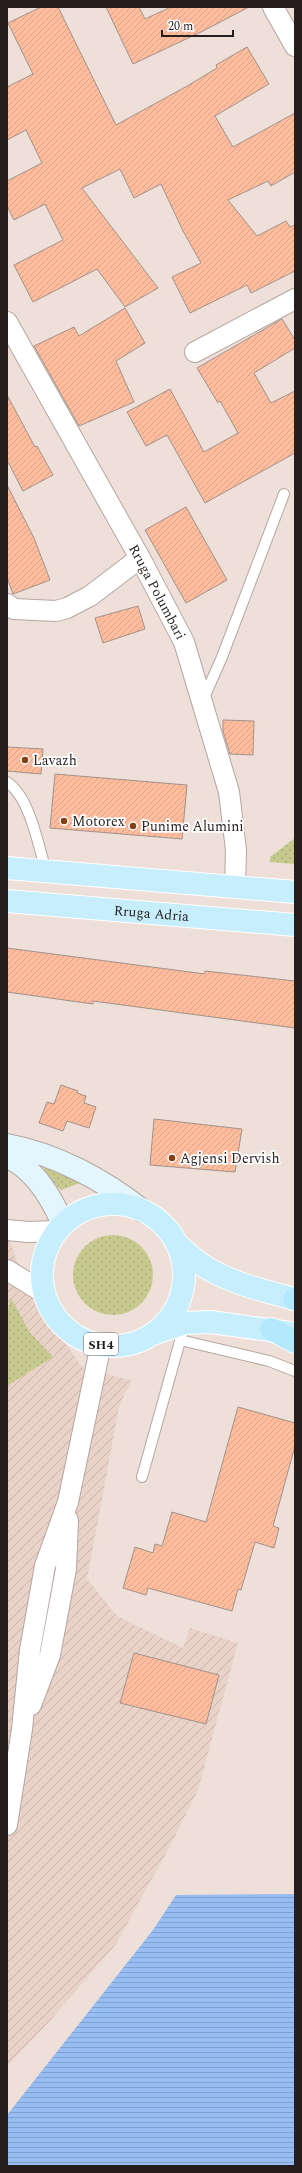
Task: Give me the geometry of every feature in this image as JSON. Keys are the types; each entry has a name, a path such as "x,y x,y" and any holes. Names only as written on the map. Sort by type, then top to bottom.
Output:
{"highway":[{"path":"271,1329 295,1342"}],"main road":[{"path":"7,868 295,892"},
{"name":"Rruga Adria","path":"7,901 295,925"},
{"path":"7,1145 33,1151 88,1175 119,1192 143,1211"},
{"path":"7,1157 23,1166 42,1187 52,1201 60,1227"},
{"name":"SH4","path":"295,1299 267,1292 222,1275 201,1265 176,1243 159,1221 143,1211 125,1205 106,1204 87,1209 60,1227 44,1256 42,1275 44,1294 56,1317 68,1330 84,1339 101,1344 127,1344 152,1334 183,1332 212,1322 271,1329 295,1334"},
{"name":"SH4","path":"152,1334 165,1322 180,1298 184,1270 176,1243"}],"street":[{"path":"274,7 294,40"},
{"path":"195,352 295,299"},
{"name":"Rruga Polumbari","path":"7,322 140,558 184,642 203,700 213,743 229,792 236,850 235,888"},
{"path":"7,604 14,609 56,611 67,608 90,596 140,558"},
{"path":"7,1230 28,1232 60,1227"},
{"path":"7,1270 44,1294"},
{"path":"7,1825 22,1729 50,1655 66,1569 68,1502 101,1344"}],"lane":[{"path":"203,700 222,657 284,494"},
{"path":"7,782 14,786 22,799 46,871"},
{"path":"142,1477 183,1332 295,1371"}],"shaded area":[{"path":"7,1234 29,1294 83,1368 132,1381 125,1392 119,1407 87,1579 117,1616 183,1648 190,1628 238,1643 198,1790 171,1844 116,1944 48,2023 7,2066"}],"green space":[{"path":"295,838 295,864 270,862 270,857"},
{"path":"46,1166 80,1181 80,1183 61,1190 43,1171"},
{"path":"113,1235 128,1238 141,1247 150,1260 153,1275 150,1290 141,1303 128,1312 113,1315 98,1312 85,1303 76,1290 73,1275 76,1260 85,1247 98,1238"},
{"path":"11,1298 30,1333 53,1357 7,1386 7,1314"}],"water":[{"path":"295,1894 295,2166 7,2166 7,2115 153,1930 176,1895"}],"building":[{"path":"41,7 58,7 116,125 189,85 217,68 216,65 247,47 269,84 215,116 233,147 295,113 295,172 271,186 268,181 228,200 257,236 286,221 290,227 295,225 295,271 251,293 247,285 190,313 172,277 201,263 183,231 161,184 134,198 120,169 82,188 158,288 125,307 97,269 33,302 14,265 63,240 45,204 14,220 7,206 7,181 42,163 26,130 7,140 7,87 33,74 8,23"},
{"path":"106,7 139,7 145,19 171,7 249,7 201,32 133,64"},
{"path":"125,308 145,343 116,361 134,402 79,426 34,346 74,327 79,336"},
{"path":"282,319 295,340 295,348 254,373 271,403 295,391 295,453 205,503 167,435 146,446 127,412 170,389 204,452 238,433 220,401 218,403 197,368"},
{"path":"7,395 35,447 37,446 53,475 23,491 7,460"},
{"path":"7,485 34,538 50,580 13,594 7,577"},
{"path":"186,507 227,580 186,603 145,530"},
{"path":"138,606 145,629 103,643 95,618"},
{"path":"223,720 254,721 253,755 230,754 223,731"},
{"name":"Lavazh","path":"7,747 43,749 41,774 7,771"},
{"path":"55,774 187,785 182,839 50,828"},
{"path":"7,948 205,974 205,971 295,981 295,1028 93,1001 93,1004 7,992"},
{"path":"61,1085 78,1091 77,1093 86,1096 84,1103 96,1107 89,1128 67,1121 63,1131 39,1123 47,1102 54,1104"},
{"path":"154,1119 242,1129 235,1172 150,1165"},
{"path":"238,1407 295,1423 295,1446 273,1526 279,1528 274,1548 255,1542 241,1590 238,1589 232,1611 148,1588 146,1595 123,1588 135,1547 153,1553 155,1544 162,1546 172,1512 206,1522"},
{"path":"134,1653 219,1675 206,1724 120,1703"}],"place":[{"name":"Lavazh","path":"25,760"},
{"name":"Motorex","path":"64,821"},
{"name":"Punime Alumini","path":"133,826"},
{"name":"Agjensi Dervish","path":"172,1158"}]}
